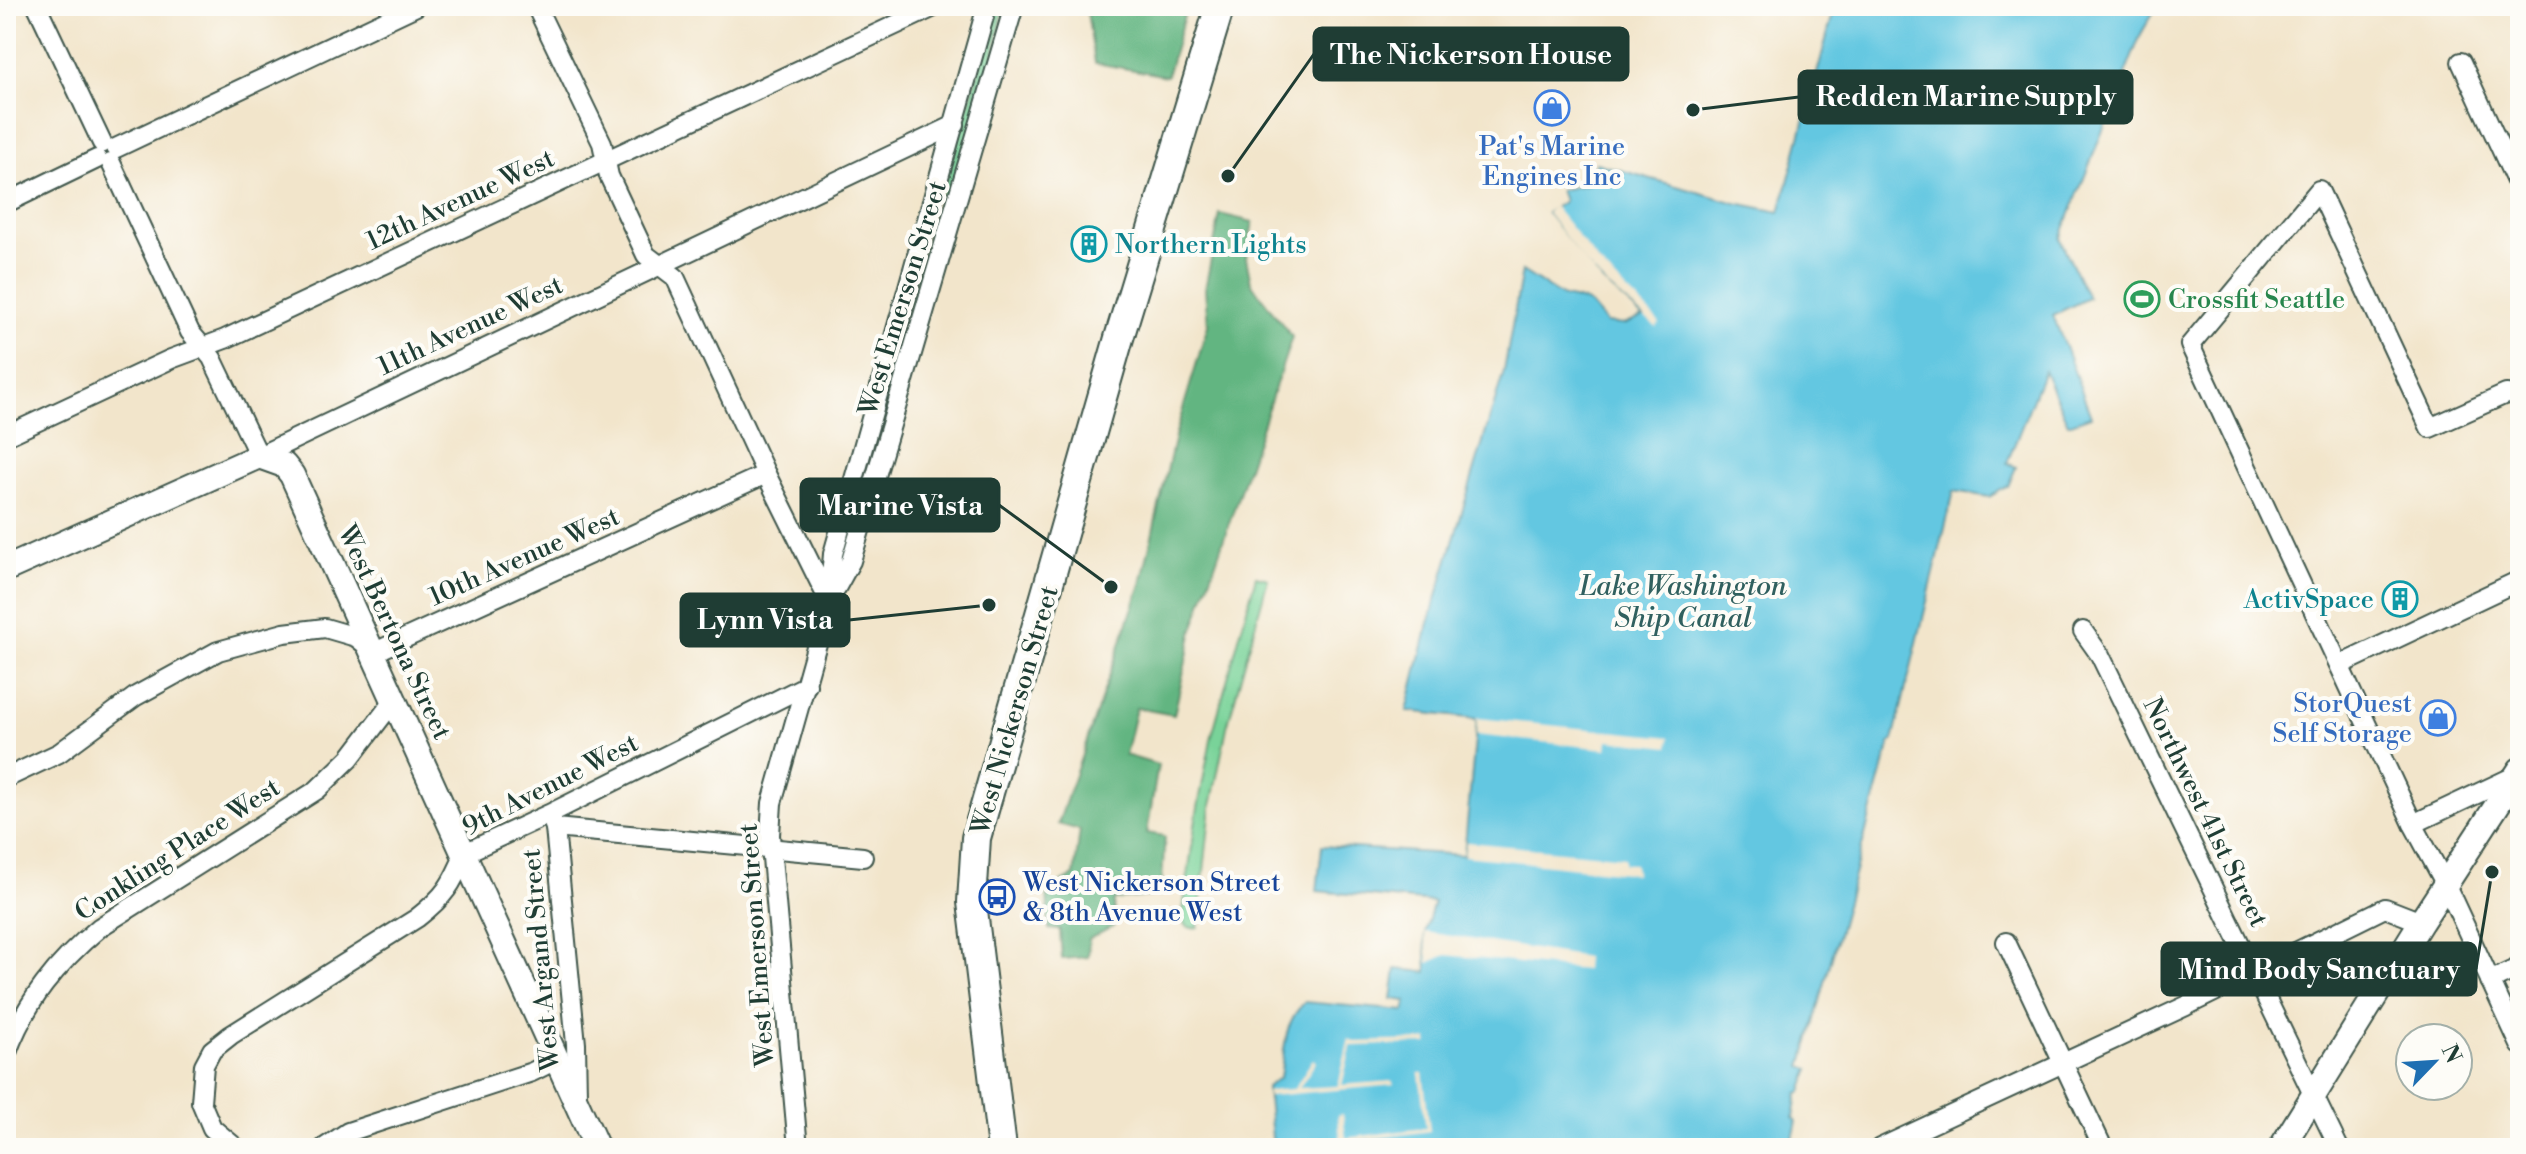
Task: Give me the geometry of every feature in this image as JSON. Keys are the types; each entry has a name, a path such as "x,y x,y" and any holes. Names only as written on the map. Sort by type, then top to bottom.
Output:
{"main road":[{"name":"West Nickerson Street","path":"1002,1148 972,902 976,838 1119,338 1220,6"}],"street":[{"path":"37,6 190,332 212,358 259,456"},
{"path":"6,203 416,6"},
{"path":"536,6 602,143 609,176 646,255 675,277 829,601"},
{"name":"12th Avenue West","path":"6,436 225,339 936,6"},
{"name":"West Emerson Street","path":"798,1148 772,849 772,803 829,601 833,554 987,6"},
{"name":"West Emerson Street","path":"829,601 851,561 1014,6"},
{"path":"2461,62 2520,190"},
{"name":"11th Avenue West","path":"6,569 259,456 955,125"},
{"path":"2520,395 2506,394 2430,428 2319,190 2190,345 2413,824 2446,885 2520,1045"},
{"name":"West Bertona Street","path":"259,456 284,465 292,475 375,652 597,1148"},
{"name":"10th Avenue West","path":"375,652 766,474"},
{"path":"2340,665 2520,580"},
{"path":"6,778 59,753 136,696 218,651 284,633 325,628 356,637 375,652"},
{"name":"Northwest 41st Street","path":"2083,631 2100,655 2339,1148"},
{"name":"9th Avenue West","path":"236,1148 212,1128 201,1102 204,1065 212,1050 435,904 452,885 465,853 552,821 807,685"},
{"name":"Conkling Place West","path":"6,1055 16,1026 37,991 74,949 100,927 317,790 350,758 395,699"},
{"path":"2413,824 2519,773"},
{"path":"2281,1148 2421,922 2519,773"},
{"path":"552,821 772,849 863,857"},
{"name":"West Argand Street","path":"552,821 576,1044 577,1103"},
{"path":"1880,1148 2385,908 2421,922"},
{"path":"2006,942 2103,1148"},
{"path":"2490,981 2520,967"},
{"path":"324,1148 348,1132 532,1072 558,1059"}],"green space":[{"path":"998,6 1004,6 990,73 935,261 923,257"},
{"path":"1086,6 1187,6 1167,76 1095,63"},
{"path":"1220,214 1253,222 1246,258 1251,283 1292,337 1193,630 1174,715 1136,708 1125,755 1158,765 1147,833 1165,836 1161,895 1114,900 1114,926 1089,939 1088,957 1062,959 1060,930 1049,929 1047,890 1074,876 1080,830 1058,824 1141,584 1175,436 1208,325 1205,289"},
{"path":"921,264 932,267 850,545 841,561"},
{"path":"1256,576 1268,579 1227,727 1211,806 1198,927 1191,928 1185,925 1182,918 1196,818 1211,739"}],"water":[{"name":"Lake Washington Ship Canal","path":"1835,6 2157,6 2141,34 2060,239 2088,298 2053,315 2091,416 2068,424 2044,371 2007,463 2016,467 2008,486 1989,497 1954,491 1893,741 1802,1067 1810,1069 1802,1092 1798,1093 1794,1118 1797,1121 1791,1148 1273,1148 1267,1087 1280,1077 1289,1027 1305,1002 1405,1011 1406,1001 1392,999 1396,969 1427,972 1425,932 1434,902 1317,891 1322,846 1464,855 1477,719 1407,711 1426,633 1504,371 1522,271 1563,297 1588,302 1606,323 1623,325 1643,317 1603,282 1547,213 1564,201 1560,190 1589,184 1596,163 1736,203 1780,212"}],"pier":[{"path":"1554,206 1601,265 1660,323 1656,327 1603,282 1585,262 1547,213"},
{"path":"1477,718 1670,737 1669,747 1608,740 1607,749 1476,735"},
{"path":"1466,842 1624,857 1624,864 1635,864 1636,874 1464,856"},
{"path":"1425,932 1586,957 1585,970 1446,955 1428,963"},
{"path":"1349,1039 1354,1042 1428,1040 1427,1044 1351,1046 1342,1085 1393,1081 1394,1085 1268,1096 1267,1091 1294,1089 1313,1059 1316,1062 1299,1088 1338,1086"},
{"path":"1419,1073 1423,1073 1430,1131 1298,1148 1273,1148 1340,1139 1338,1115 1343,1114 1346,1138 1426,1128"}],"place":[{"name":"Pat's Marine Engines Inc","path":"1552,108"},
{"name":"Redden Marine Supply","path":"1693,110"},
{"name":"The Nickerson House","path":"1228,176"},
{"name":"Northern Lights","path":"1089,244"},
{"name":"Crossfit Seattle","path":"2142,299"},
{"name":"Marine Vista","path":"1111,587"},
{"name":"ActivSpace","path":"2400,599"},
{"name":"Lynn Vista","path":"989,605"},
{"name":"StorQuest Self Storage","path":"2438,718"},
{"name":"Mind Body Sanctuary","path":"2492,872"},
{"name":"West Nickerson Street & 8th Avenue West","path":"997,897"}]}
